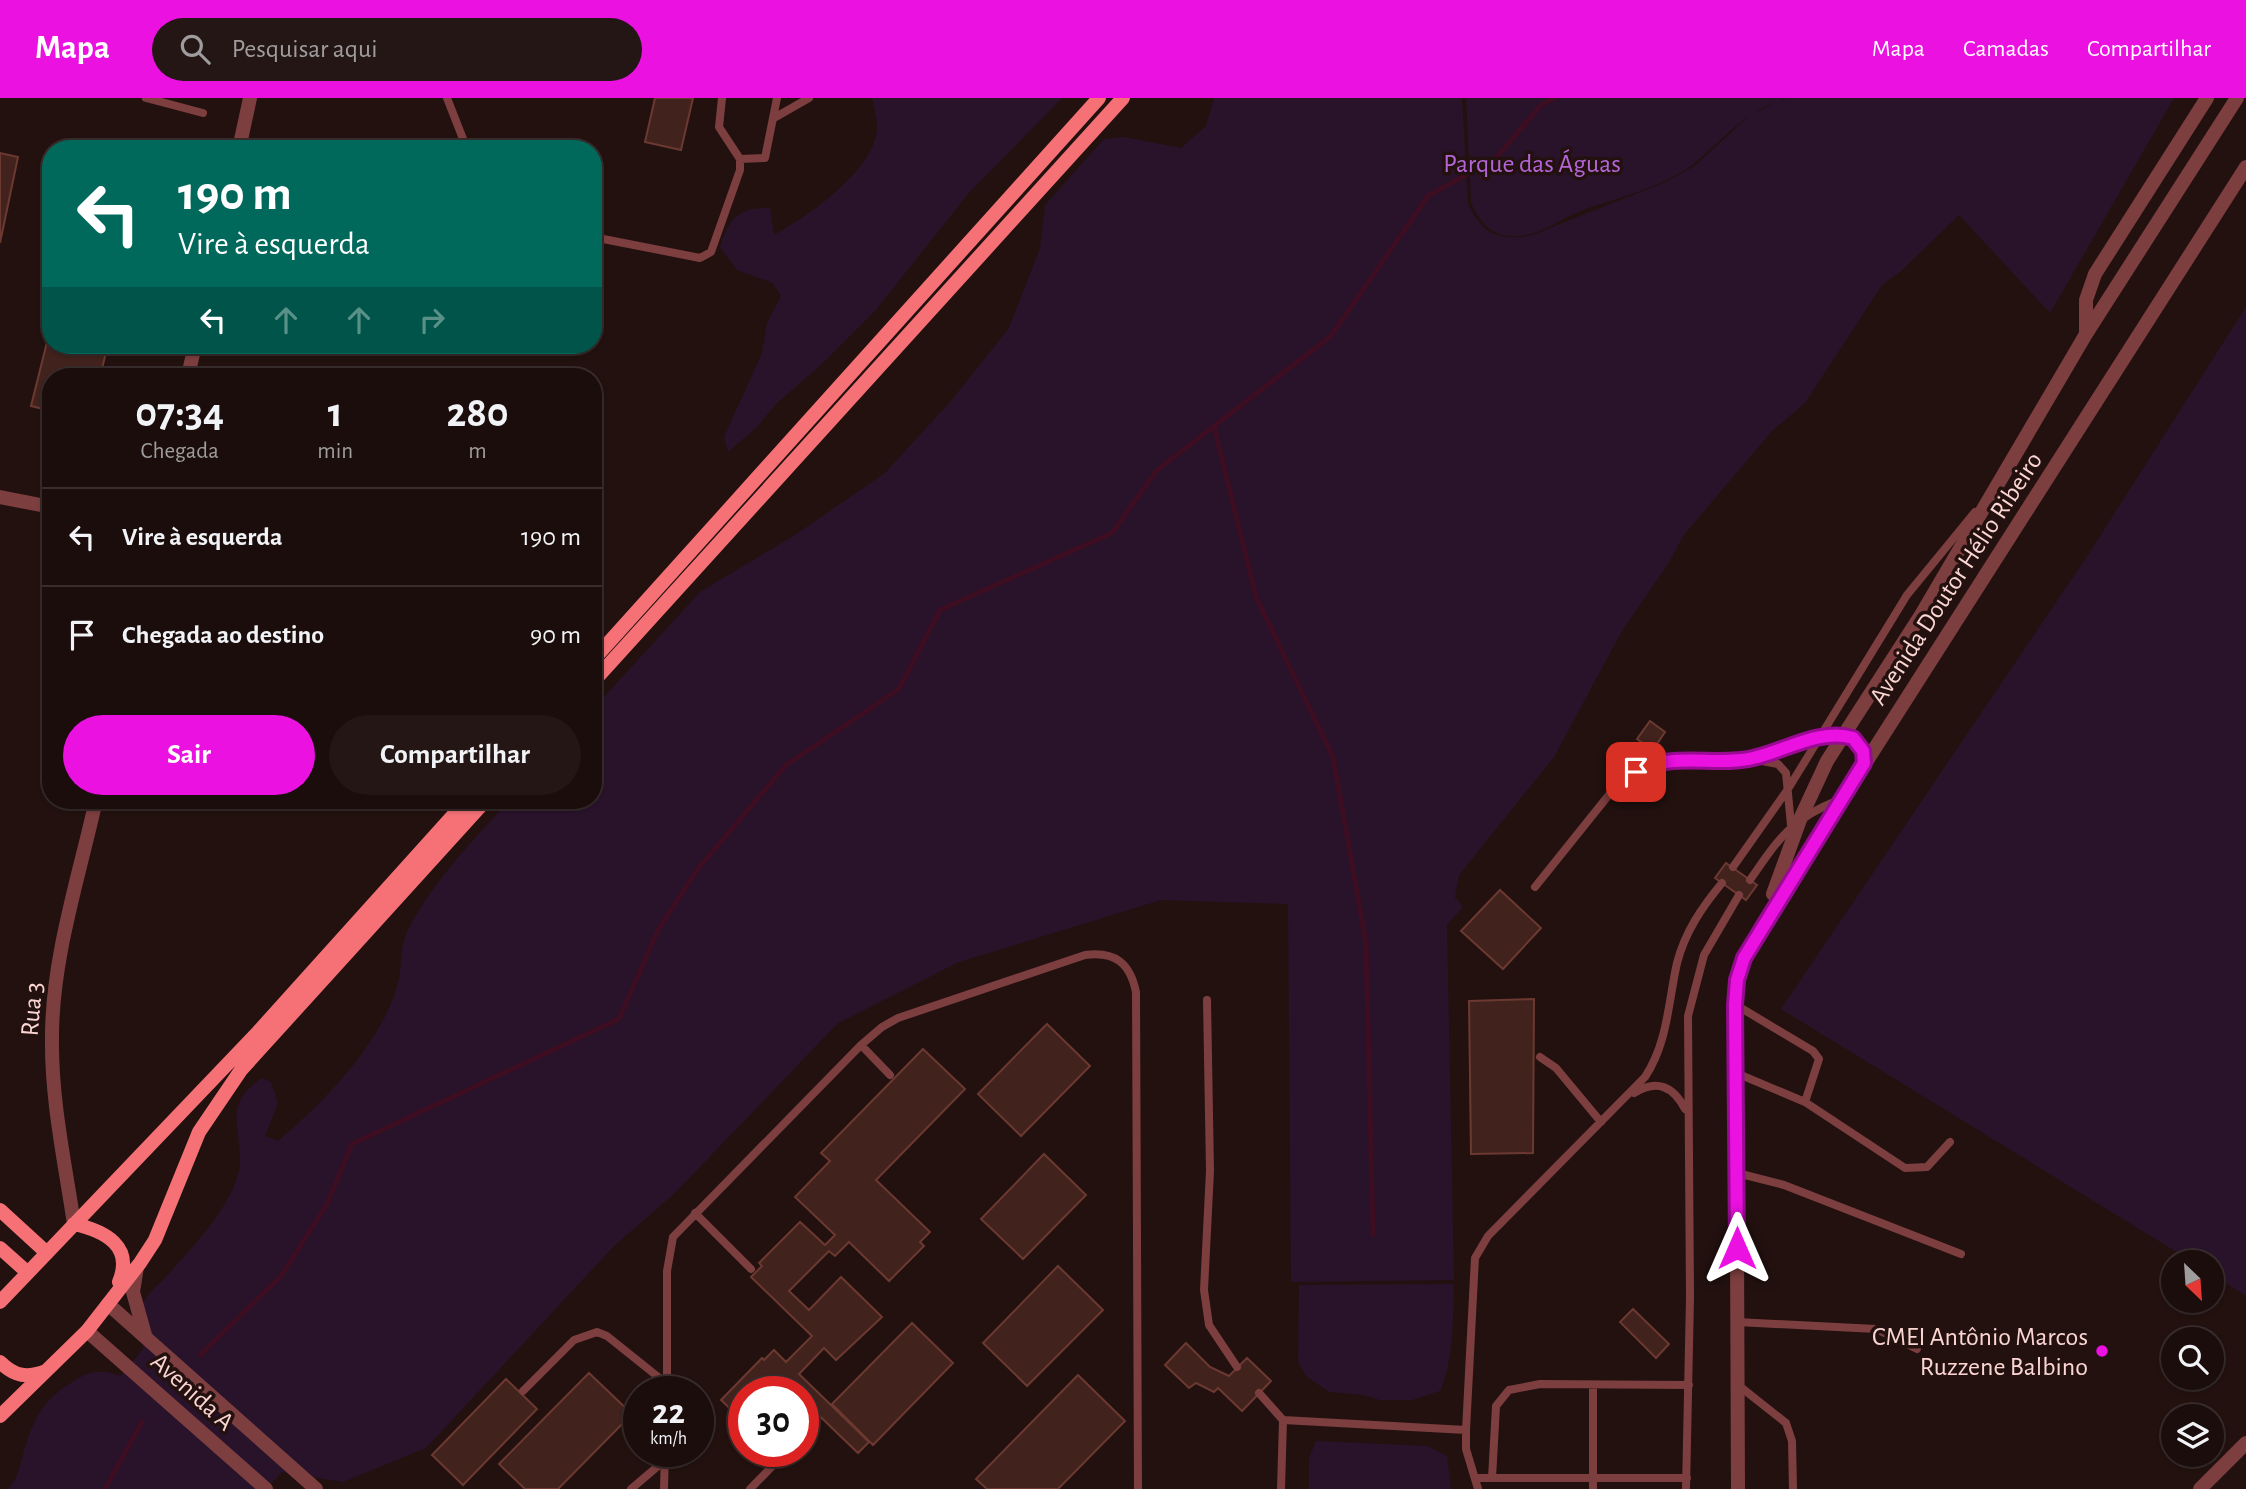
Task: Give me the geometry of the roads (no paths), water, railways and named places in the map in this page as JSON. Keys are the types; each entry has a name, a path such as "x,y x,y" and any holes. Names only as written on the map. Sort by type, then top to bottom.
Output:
{"street":[{"path":"241,140 250,98"},
{"path":"602,650 1099,98"},
{"path":"602,672 1123,98"},
{"path":"2086,334 2086,300 2095,274 2207,98"},
{"name":"Avenida Doutor Hélio Ribeiro","path":"1762,925 1796,821 1842,736 1921,615 2086,334 2237,98"},
{"name":"Avenida Doutor Hélio Ribeiro","path":"1738,1489 1735,1005 1740,970 1762,925 1841,799 2246,167"},
{"path":"0,497 42,505"},
{"name":"Rua 3","path":"74,1224 54,1087 52,1037 56,983 94,809"},
{"path":"0,1302 258,1032 459,809"},
{"path":"0,1416 87,1331 137,1267 155,1240 198,1132 222,1095 478,809"},
{"path":"0,1210 47,1252"},
{"path":"74,1224 93,1229 122,1250 125,1268 110,1302"},
{"path":"0,1248 27,1272"},
{"name":"Avenida A","path":"137,1267 133,1292 145,1337"},
{"name":"Avenida A","path":"110,1302 145,1337 316,1489"},
{"name":"Avenida A","path":"87,1331 266,1489"},
{"path":"0,1362 10,1372 25,1376 50,1369"},
{"path":"2200,1489 2246,1443"}],"lane":[{"path":"146,98 202,113"},
{"path":"447,98 463,140"},
{"path":"602,239 700,258 711,252 740,170 740,159 719,127 722,98"},
{"path":"740,159 765,158 776,98"},
{"path":"774,118 809,98"},
{"path":"1733,867 1788,789 1906,595 2000,483"},
{"path":"1751,759 1819,737 1842,736 1853,738 1857,742 1863,751 1864,763"},
{"path":"1535,887 1608,796 1644,768 1658,763 1751,759 1782,766 1796,821"},
{"path":"1750,880 1796,821 1841,799"},
{"path":"1478,1489 1466,1450 1466,1430 1474,1269 1479,1246 1645,1077 1662,1048 1678,960 1701,909 1722,883"},
{"path":"1686,1489 1689,1385 1686,1045 1693,985 1704,955 1740,895"},
{"path":"667,1376 669,1245 680,1227 861,1045 882,1027 898,1018 1085,955 1110,955 1128,969 1136,992 1138,1489"},
{"path":"1207,1000 1209,1171 1205,1290 1209,1325 1237,1367"},
{"path":"1735,1005 1813,1051 1819,1059 1805,1102"},
{"path":"861,1045 890,1075"},
{"path":"1541,1057 1556,1068 1601,1122"},
{"path":"1736,1073 1805,1102 1905,1168 1927,1167 1950,1142"},
{"path":"1618,1104 1643,1087 1657,1084 1674,1091 1686,1111"},
{"path":"1737,1173 1784,1185 1961,1254"},
{"path":"695,1213 751,1269"},
{"path":"1737,1322 1876,1329 1917,1349"},
{"path":"523,1391 574,1340 597,1332 607,1336 653,1376"},
{"path":"1492,1478 1496,1406 1504,1393 1522,1385 1689,1385"},
{"path":"1593,1385 1593,1489"},
{"path":"1738,1385 1786,1423 1792,1441 1793,1489"},
{"path":"1259,1393 1283,1420 1281,1489"},
{"path":"1283,1420 1466,1430"},
{"path":"631,1489 657,1467"},
{"path":"664,1467 664,1489"},
{"path":"750,1489 771,1467"},
{"path":"1475,1478 1686,1478"}],"waterway":[{"path":"200,1355 281,1276 327,1204 352,1144 619,1019 658,930 697,870 786,765 899,689 940,610 1112,533 1157,470 1331,336 1428,196 1496,158 1541,105 1554,98"},
{"path":"1214,426 1256,597 1333,757 1366,943 1373,1235"},
{"path":"105,1489 142,1422"}],"place":[{"name":"CMEI Antônio Marcos Ruzzene Balbino","path":"2102,1351"}],"park label":[{"name":"Parque das Águas","path":"1532,163"}]}
